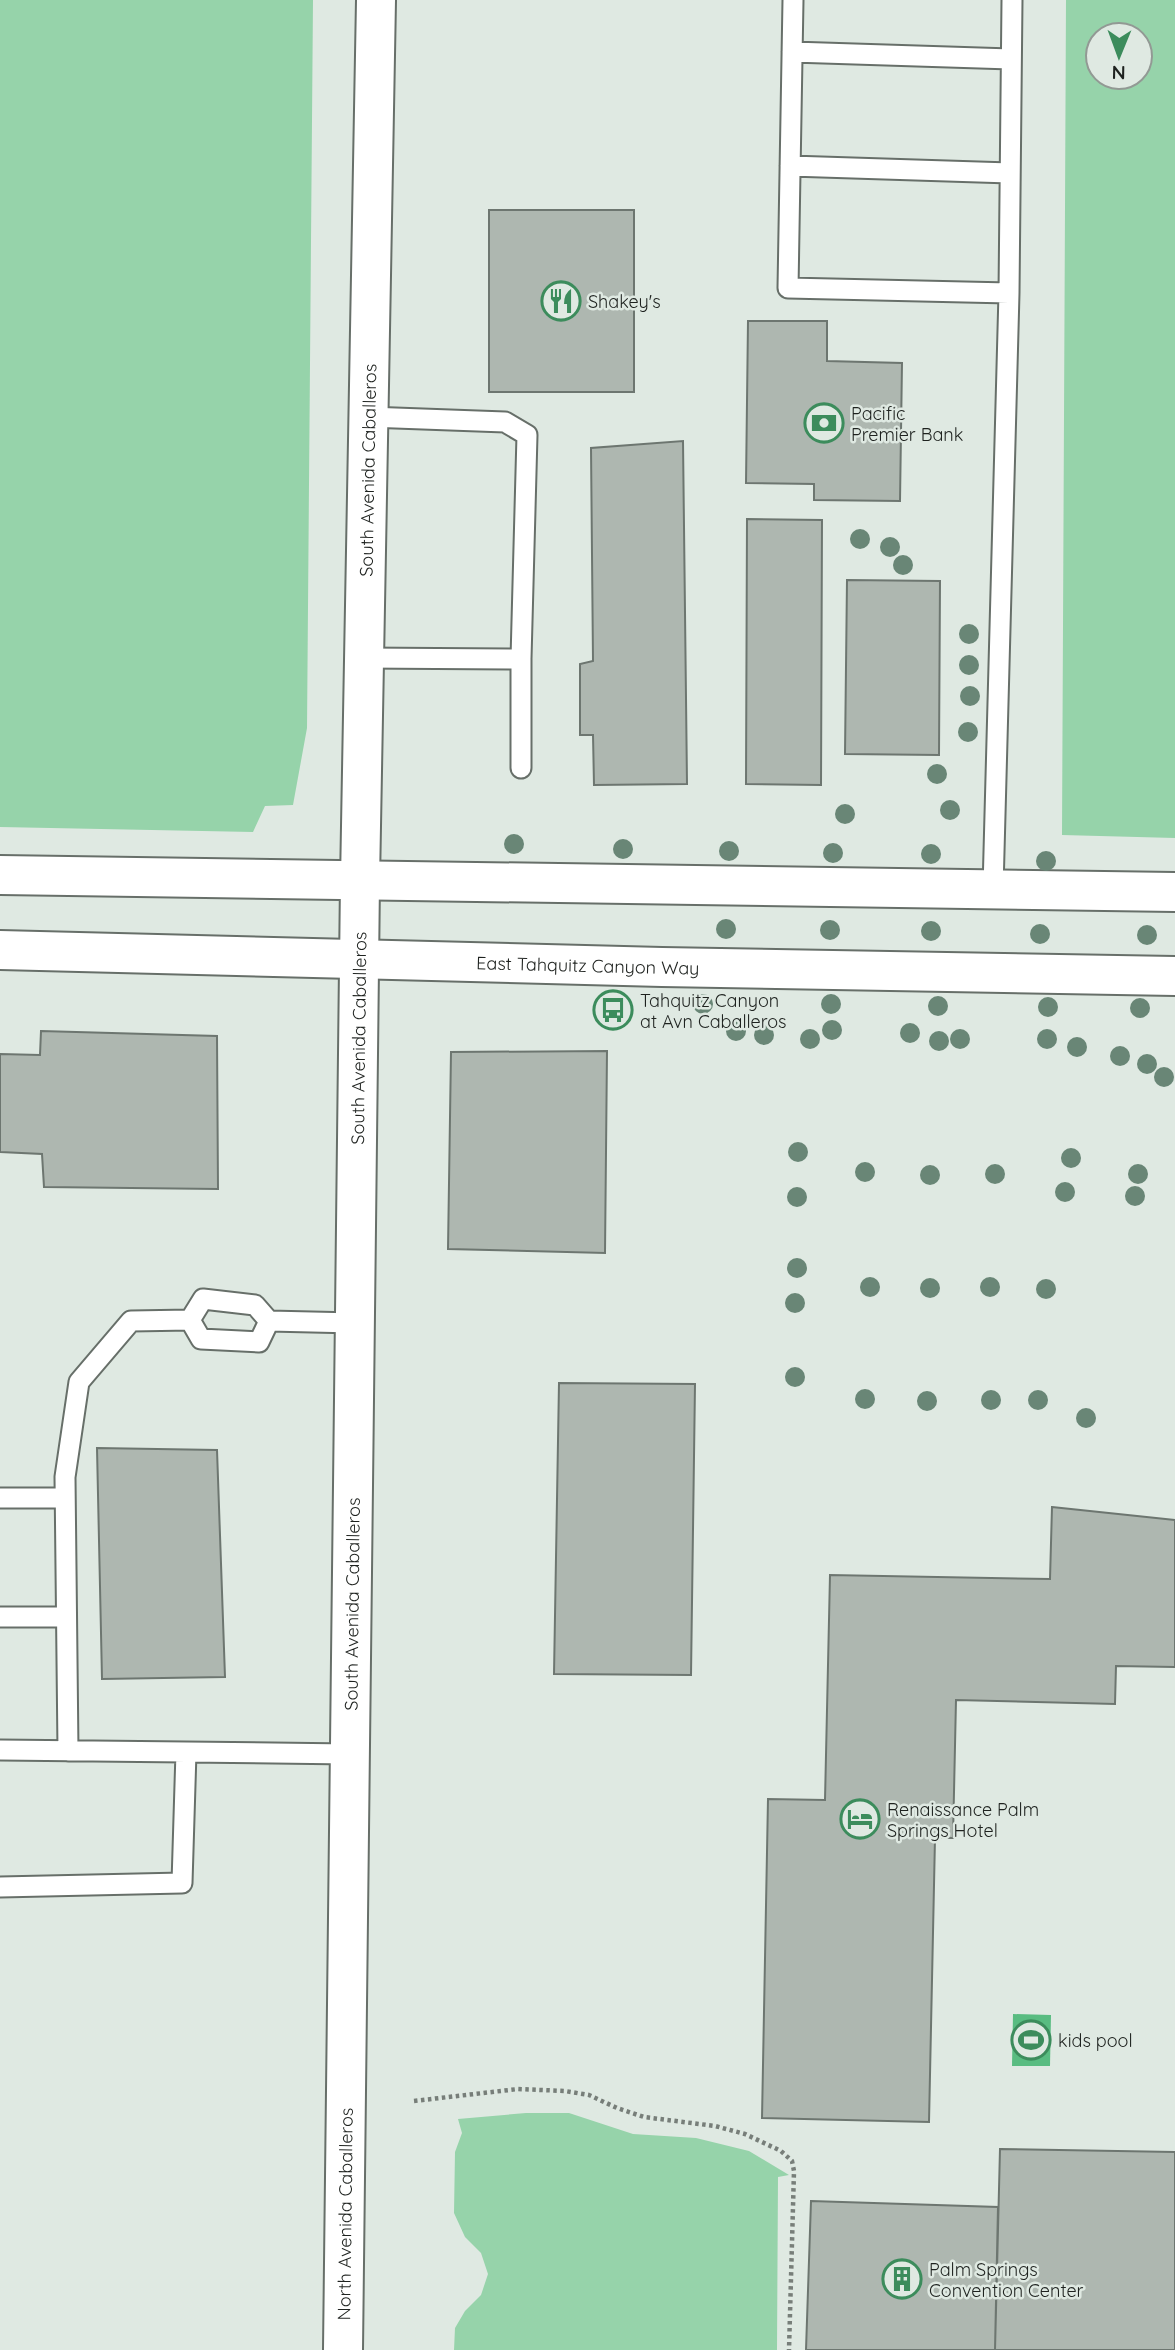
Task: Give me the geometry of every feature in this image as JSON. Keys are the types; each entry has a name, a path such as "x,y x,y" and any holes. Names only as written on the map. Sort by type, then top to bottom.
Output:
{"street":[{"name":"South Avenida Caballeros","path":"347,2077 363,658 376,0"},
{"path":"0,875 1175,892"},
{"name":"East Tahquitz Canyon Way","path":"0,950 1175,975"},
{"name":"North Avenida Caballeros","path":"342,2350 347,2077"}],"lane":[{"path":"793,0 788,288 1009,293"},
{"path":"993,889 1009,293 1012,0"},
{"path":"792,52 1012,59"},
{"path":"790,166 1010,173"},
{"path":"368,417 505,422 527,435 521,768"},
{"path":"363,658 521,659"},
{"path":"190,1320 203,1299 255,1305 268,1321 355,1323"},
{"path":"190,1320 201,1339 259,1342 268,1321"},
{"path":"68,1751 65,1477 79,1382 131,1321 190,1320"},
{"path":"0,1498 65,1498"},
{"path":"0,1617 66,1617"},
{"path":"0,1750 350,1754"},
{"path":"0,1887 182,1883 186,1752"}],"path":[{"path":"414,2101 518,2089 565,2091 589,2095 617,2108 644,2116 715,2126 745,2134 782,2151 792,2161 793,2171 789,2350"}],"shaded area":[{"path":"0,0 313,0 307,728 293,805 265,806 253,832 0,827"},
{"path":"1066,0 1175,0 1175,838 1062,835"},
{"name":"kids pool","path":"1013,2014 1051,2015 1050,2066 1012,2066"},
{"path":"526,2113 569,2113 633,2134 696,2138 749,2151 789,2175 778,2177 777,2350 454,2350 455,2328 465,2311 481,2295 488,2274 481,2253 465,2237 454,2213 455,2152 462,2133 458,2119"}],"building":[{"name":"Shakey's","path":"489,210 634,210 634,392 489,392"},
{"name":"Pacific Premier Bank","path":"748,321 827,321 827,361 902,363 900,501 814,500 814,484 746,483"},
{"path":"683,441 687,784 594,785 593,735 580,735 580,664 593,661 591,448"},
{"path":"747,519 822,520 821,785 746,784"},
{"path":"847,580 940,581 939,755 845,754"},
{"path":"41,1031 217,1036 218,1189 44,1187 42,1154 0,1152 0,1054 40,1055"},
{"path":"607,1051 605,1253 448,1249 451,1052"},
{"path":"559,1383 695,1384 691,1675 554,1674"},
{"path":"97,1448 217,1450 225,1677 102,1679"},
{"name":"Renaissance Palm Springs Hotel","path":"1052,1507 1175,1520 1175,1667 1116,1666 1115,1704 956,1700 953,1838 935,1838 929,2122 762,2118 768,1799 825,1800 830,1575 1050,1579"},
{"path":"1000,2149 1175,2152 1175,2350 995,2350"},
{"name":"Palm Springs Convention Center","path":"811,2201 998,2207 995,2350 806,2350"}],"place":[{"name":"Shakey's","path":"561,301"},
{"name":"Pacific Premier Bank","path":"824,423"},
{"name":"Tahquitz Canyon at Avn Caballeros","path":"613,1010"},
{"name":"Renaissance Palm Springs Hotel","path":"860,1819"},
{"name":"kids pool","path":"1031,2040"},
{"name":"Palm Springs Convention Center","path":"902,2279"}]}
